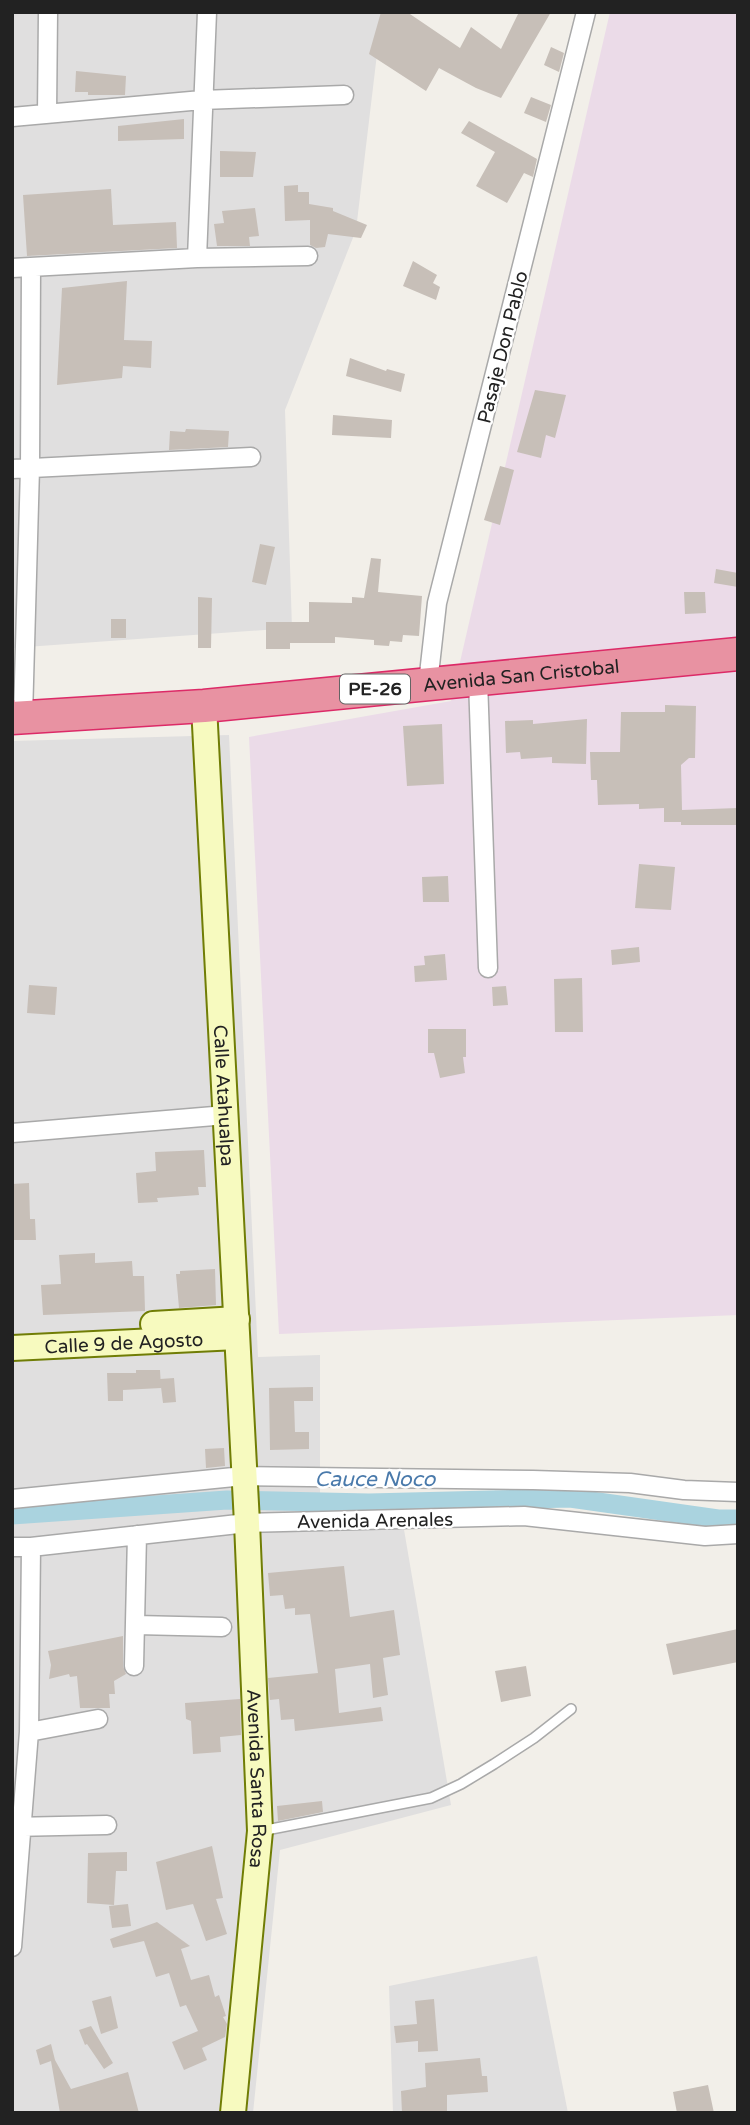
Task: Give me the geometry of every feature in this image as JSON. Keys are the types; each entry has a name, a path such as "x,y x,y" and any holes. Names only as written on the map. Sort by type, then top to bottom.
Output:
{"highway":[{"name":"Avenida San Cristobal","path":"18,718 204,706 738,654"}],"street":[{"path":"47,114 48,12"},
{"path":"197,258 206,12"},
{"name":"Pasaje Don Pablo","path":"428,683 437,603 586,12"},
{"path":"12,117 202,100 344,95"},
{"path":"12,268 197,258 308,256"},
{"path":"18,718 21,468 31,268"},
{"path":"21,468 251,457"},
{"path":"478,680 488,968"},
{"name":"Calle Atahualpa","path":"204,706 244,1481"},
{"path":"12,1133 226,1115"},
{"name":"Calle 9 de Agosto","path":"12,1331 237,1328"},
{"name":"Calle 9 de Agosto","path":"12,1348 237,1328"},
{"name":"Avenida Arenales","path":"12,1499 244,1481 561,1481 631,1483 684,1490 738,1492"},
{"name":"Avenida Santa Rosa","path":"233,2113 260,1831 244,1481"},
{"name":"Avenida Arenales","path":"12,1547 137,1535 246,1519 524,1516 705,1536 738,1534"},
{"path":"134,1666 137,1535"},
{"path":"12,1947 17,1828 29,1732 31,1547"},
{"path":"136,1625 222,1627"},
{"path":"29,1732 98,1719"},
{"path":"17,1828 107,1825"}],"lane":[{"path":"260,1831 431,1798 494,1764 571,1709"}],"shaded area":[{"path":"12,12 382,12 356,230 285,410 292,628 12,648"},
{"path":"610,12 738,12 738,1315 279,1334 249,737 451,701"},
{"path":"229,735 258,1357 320,1355 320,1511 401,1512 451,1805 280,1850 253,2113 12,2113 12,741"},
{"path":"537,1956 568,2113 393,2113 389,1986"}],"building":[{"path":"381,12 407,12 460,48 471,27 501,49 519,12 551,12 501,98 439,68 426,91 369,54"},
{"path":"551,47 564,53 559,72 544,65"},
{"path":"76,71 126,76 125,95 88,95 88,92 75,92"},
{"path":"531,97 551,105 546,122 524,113"},
{"path":"184,119 184,139 118,141 118,126"},
{"path":"469,121 537,159 533,177 524,173 507,203 476,186 495,152 461,133"},
{"path":"220,151 256,152 253,177 220,177"},
{"path":"298,185 298,192 309,192 309,204 333,208 333,211 367,225 361,238 328,234 325,247 316,248 310,245 310,220 285,221 284,186"},
{"path":"111,189 113,225 176,222 177,248 27,256 23,195"},
{"path":"255,208 259,236 249,237 250,246 217,246 214,224 224,223 222,211"},
{"path":"413,261 437,275 433,283 440,287 436,300 403,286"},
{"path":"127,281 124,340 152,341 151,368 123,366 122,378 57,385 62,288"},
{"path":"350,358 386,371 387,369 405,374 401,392 346,376"},
{"path":"535,390 566,395 555,438 546,435 541,458 517,452"},
{"path":"333,415 392,420 391,438 332,435"},
{"path":"186,429 229,431 228,447 169,450 170,431 185,432"},
{"path":"500,466 514,470 500,525 484,520"},
{"path":"260,544 275,547 266,585 252,582"},
{"path":"371,558 381,559 378,592 422,596 419,636 403,635 402,642 390,641 389,646 374,645 374,640 335,637 335,643 290,643 290,649 266,649 266,622 309,622 309,602 352,603 352,597 364,598"},
{"path":"716,569 738,573 738,587 714,583"},
{"path":"684,592 705,592 706,613 685,614"},
{"path":"198,597 212,598 211,648 198,648"},
{"path":"111,619 126,619 126,638 111,638"},
{"path":"665,705 696,706 695,758 689,758 681,765 682,810 738,808 738,825 681,825 681,822 664,822 664,808 639,809 639,804 598,805 597,780 591,780 590,752 620,752 621,712 665,712"},
{"path":"587,719 586,764 552,763 552,757 521,759 520,752 506,753 505,721 533,720 533,724"},
{"path":"442,724 444,784 407,786 403,726"},
{"path":"639,864 675,867 671,910 635,908"},
{"path":"448,876 449,902 423,902 422,877"},
{"path":"639,947 640,962 612,965 611,950"},
{"path":"445,954 447,980 415,982 414,966 425,965 424,956"},
{"path":"582,978 583,1032 555,1032 554,979"},
{"path":"29,985 57,987 55,1015 27,1013"},
{"path":"506,986 508,1005 493,1006 492,987"},
{"path":"428,1029 466,1029 466,1057 463,1057 465,1073 440,1078 434,1053 428,1053"},
{"path":"204,1150 206,1187 198,1187 199,1195 157,1198 158,1202 138,1203 136,1173 156,1171 155,1152"},
{"path":"29,1183 30,1219 35,1219 36,1240 12,1240 12,1184"},
{"path":"95,1253 95,1263 132,1261 133,1276 144,1276 145,1311 43,1315 41,1285 61,1284 59,1255"},
{"path":"215,1269 216,1305 179,1308 176,1274 180,1274 180,1271"},
{"path":"136,1370 160,1370 161,1388 123,1390 123,1401 108,1401 107,1373 136,1373"},
{"path":"174,1378 176,1402 163,1403 160,1379"},
{"path":"313,1387 313,1401 294,1401 295,1432 309,1432 309,1449 270,1450 269,1388"},
{"path":"224,1448 225,1466 206,1468 205,1449"},
{"path":"344,1566 350,1617 394,1610 400,1655 383,1658 388,1695 373,1698 370,1664 335,1669 339,1713 381,1707 383,1721 295,1731 294,1719 281,1720 279,1699 270,1700 268,1678 318,1673 310,1614 295,1615 295,1608 285,1609 283,1595 270,1596 268,1573"},
{"path":"738,1629 738,1662 673,1675 666,1644"},
{"path":"123,1636 123,1666 126,1674 114,1681 115,1694 109,1694 110,1708 80,1708 77,1676 70,1677 69,1674 49,1679 51,1665 48,1651"},
{"path":"526,1666 531,1696 501,1702 495,1671"},
{"path":"240,1699 241,1735 220,1737 221,1752 193,1754 191,1721 186,1719 185,1703"},
{"path":"322,1801 323,1812 278,1821 277,1806"},
{"path":"212,1846 223,1898 216,1899 227,1934 206,1941 193,1904 166,1910 156,1862"},
{"path":"127,1852 127,1871 116,1871 114,1905 87,1903 88,1853"},
{"path":"128,1904 131,1926 112,1928 109,1906"},
{"path":"157,1922 190,1946 181,1949 191,1980 209,1975 215,1997 219,1995 226,2016 223,2017 227,2024 225,2037 202,2048 207,2060 184,2070 172,2042 198,2031 186,2005 180,2007 169,1973 156,1977 144,1941 113,1948 110,1939"},
{"path":"111,1996 118,2028 101,2034 92,2001"},
{"path":"434,1999 438,2051 418,2052 418,2041 396,2043 394,2026 417,2024 415,2001"},
{"path":"91,2026 113,2063 104,2069 87,2044 85,2045 79,2030"},
{"path":"51,2044 55,2060 71,2089 128,2072 139,2113 60,2113 51,2061 40,2065 36,2050"},
{"path":"480,2058 482,2076 487,2076 488,2092 447,2095 447,2113 402,2113 401,2091 426,2087 425,2063"},
{"path":"708,2085 714,2113 677,2113 673,2092"}],"waterway":[{"name":"Cauce Noco","path":"12,1515 227,1500 369,1503 570,1498 718,1519 738,1519"}]}
